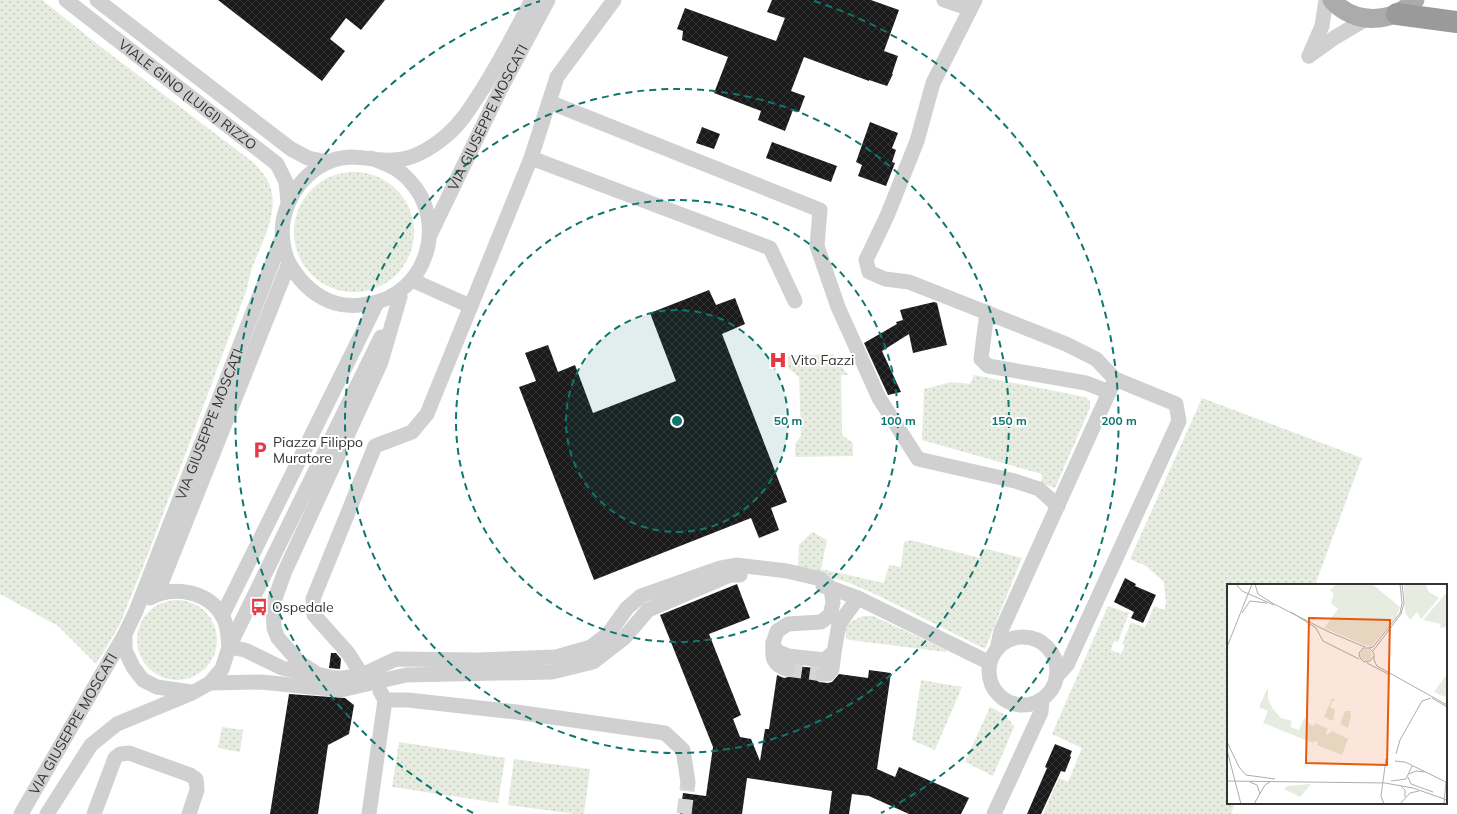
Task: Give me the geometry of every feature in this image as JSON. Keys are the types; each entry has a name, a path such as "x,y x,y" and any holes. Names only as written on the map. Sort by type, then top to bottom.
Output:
{"highway":[{"path":"1397,14 1457,22"}],"main road":[{"path":"1332,0 1337,6 1351,14 1366,18 1382,18 1397,14 1415,0"}],"street":[{"name":"VIALE GINO (LUIGI) RIZZO","path":"66,0 277,164 286,182 288,202"},
{"name":"VIALE GINO (LUIGI) RIZZO","path":"97,0 291,149 308,158 328,162"},
{"name":"VIA GIUSEPPE MOSCATI","path":"21,814 125,634 136,611 282,238 283,220 288,202 297,186 311,172 328,162 349,157 394,160 410,157 427,149 448,135 464,118 488,82 532,0"},
{"name":"VIA GIUSEPPE MOSCATI","path":"47,814 91,745 116,724 192,693 210,683 222,670 229,647 405,289 421,266 427,252 430,236 500,90 548,0"},
{"path":"370,814 385,700 348,653 314,614 313,599 375,446 412,432 427,414 531,158 558,77 614,0"},
{"path":"944,0 973,4 933,83 917,141 887,216 866,260 868,272 885,279 909,282 1066,344 1096,359 1112,386"},
{"path":"1326,0 1322,26 1309,56 1366,18"},
{"path":"549,102 820,210 816,246 838,307 879,398 918,459 1015,480 1038,489 1058,506"},
{"name":"VIA GIUSEPPE MOSCATI","path":"371,158 391,166 408,178 421,195 428,215 430,236"},
{"path":"531,158 770,248 795,301"},
{"name":"VIA GIUSEPPE MOSCATI","path":"282,238 289,263 300,280 316,294 336,303 356,306 377,303 405,289"},
{"path":"157,594 289,263"},
{"path":"325,676 317,674 299,662 278,638 274,628 273,604 284,571 381,362 405,289 471,306"},
{"path":"222,616 377,303"},
{"path":"987,312 981,359 988,366 1112,386 1176,404 1179,420 1067,665 1056,677 1049,693 1042,699 1032,704 1020,705 1009,702 999,696 992,686 989,675 990,663 997,649 1001,632 1112,386"},
{"path":"210,683 261,682 341,690 368,678 396,659 477,660 556,658 591,647 609,633 627,608 641,596 720,568 736,565 787,571 821,579 831,588 858,598 990,663"},
{"path":"787,669 779,667 775,663 772,652 777,631 788,624 821,622 830,614 833,603 831,588"},
{"name":"VIA GIUSEPPE MOSCATI","path":"136,611 146,600 157,594 181,591 198,595 213,606 222,616 227,629 229,647"},
{"path":"823,674 828,674 832,669 839,624 858,598"},
{"name":"VIA GIUSEPPE MOSCATI","path":"125,634 125,650 133,667 142,680 157,687 192,693"},
{"path":"997,649 1005,642 1016,638 1027,637 1037,640 1046,646 1053,655 1056,666 1056,677"},
{"path":"773,643 776,651 788,656 824,660 834,652"},
{"path":"229,647 245,650 282,668 325,676 368,678"},
{"path":"994,814 1041,712 1042,699"},
{"path":"385,700 408,700 516,712 665,733 683,750 688,782"},
{"path":"94,814 115,758 120,754 129,753 190,775 196,779 198,790 189,814"}],"shaded area":[{"path":"0,0 42,0 101,47 254,163 264,174 270,186 272,197 273,207 268,229 251,271 247,289 148,554 119,626 96,664 58,626 0,594"},
{"path":"354,172 366,173 377,177 387,182 396,190 404,199 409,209 413,220 413,244 409,255 404,265 396,274 387,282 377,287 366,291 354,292 342,291 331,287 321,282 312,274 304,265 299,255 295,244 294,232 295,220 299,209 304,199 312,190 321,182 331,177 342,173"},
{"path":"833,354 848,375 841,375 842,435 853,443 853,456 795,457 795,444 801,436 799,377 788,368 788,356"},
{"path":"974,375 1085,397 1090,401 1090,408 1055,488 1041,483 1042,474 922,440 924,389 952,382 970,384"},
{"path":"1202,398 1362,458 1315,584 1227,584 1227,804 1235,804 1231,814 1043,814 1059,778 1068,782 1082,748 1052,734 1108,606 1129,613 1118,642 1114,641 1111,650 1121,654 1125,645 1122,644 1131,622 1145,628 1154,606 1164,610 1166,603 1164,582 1146,566 1130,559"},
{"path":"812,532 827,540 821,569 884,583 889,565 901,567 904,542 911,540 979,558 983,548 1022,558 985,649 877,595 847,582 823,575 798,571 799,545"},
{"path":"177,600 192,603 205,612 214,625 217,640 214,655 205,668 192,677 177,680 162,677 149,668 140,655 137,640 140,625 149,612 162,603"},
{"path":"863,616 873,616 880,619 946,650 946,652 850,640 846,638 845,627 852,621"},
{"path":"921,680 962,687 935,750 912,740"},
{"path":"990,707 1004,715 1014,727 993,776 965,762"},
{"path":"222,727 243,730 240,752 218,748"},
{"path":"399,742 505,758 498,803 392,787"},
{"path":"514,759 590,769 584,814 508,805"}],"building":[{"path":"218,0 385,0 361,30 346,18 330,39 345,51 322,81"},
{"path":"772,0 871,0 899,10 884,51 898,56 893,74 887,86 869,81 804,57 791,91 805,96 799,112 793,110 785,131 758,120 761,111 714,93 728,57 682,40 683,31 677,29 685,8 776,41 785,18 767,12"},
{"path":"870,122 898,133 892,148 896,150 892,162 895,163 886,186 858,176 862,165 856,162"},
{"path":"702,127 720,134 714,149 696,143"},
{"path":"772,142 837,166 831,182 766,158"},
{"path":"709,290 716,305 735,298 745,324 722,334 787,502 771,508 779,530 759,538 751,518 594,580 519,387 536,381 525,353 548,345 558,372 575,365 593,413 676,381 650,313"},
{"path":"934,302 937,303 947,345 913,353 909,334 882,351 901,392 888,395 864,343 897,324 896,322 903,320 900,310"},
{"path":"1125,578 1136,584 1135,586 1156,595 1143,623 1131,618 1134,612 1114,602"},
{"path":"737,584 750,618 709,634 741,715 733,719 740,737 751,739 760,761 765,729 769,729 777,675 784,678 793,676 796,672 795,666 816,668 814,674 815,679 819,682 828,683 832,682 839,674 868,678 869,670 891,673 877,769 895,777 899,767 969,798 961,814 909,814 869,796 852,794 849,814 829,814 832,791 747,778 742,814 680,814 683,793 706,796 713,747 660,615"},
{"path":"331,653 336,653 341,659 340,669 329,668"},
{"path":"289,694 345,698 354,705 349,734 328,745 318,814 270,814"},
{"path":"1055,744 1072,751 1065,772 1061,771 1041,814 1027,814 1047,768 1045,767"}],"tunnel":[{"path":"787,669 823,674"},
{"path":"684,814 688,782"}],"place":[{"name":"Vito Fazzi","path":"778,360"},
{"name":"Piazza Filippo Muratore","path":"260,450"},
{"name":"Ospedale","path":"259,607"}]}
